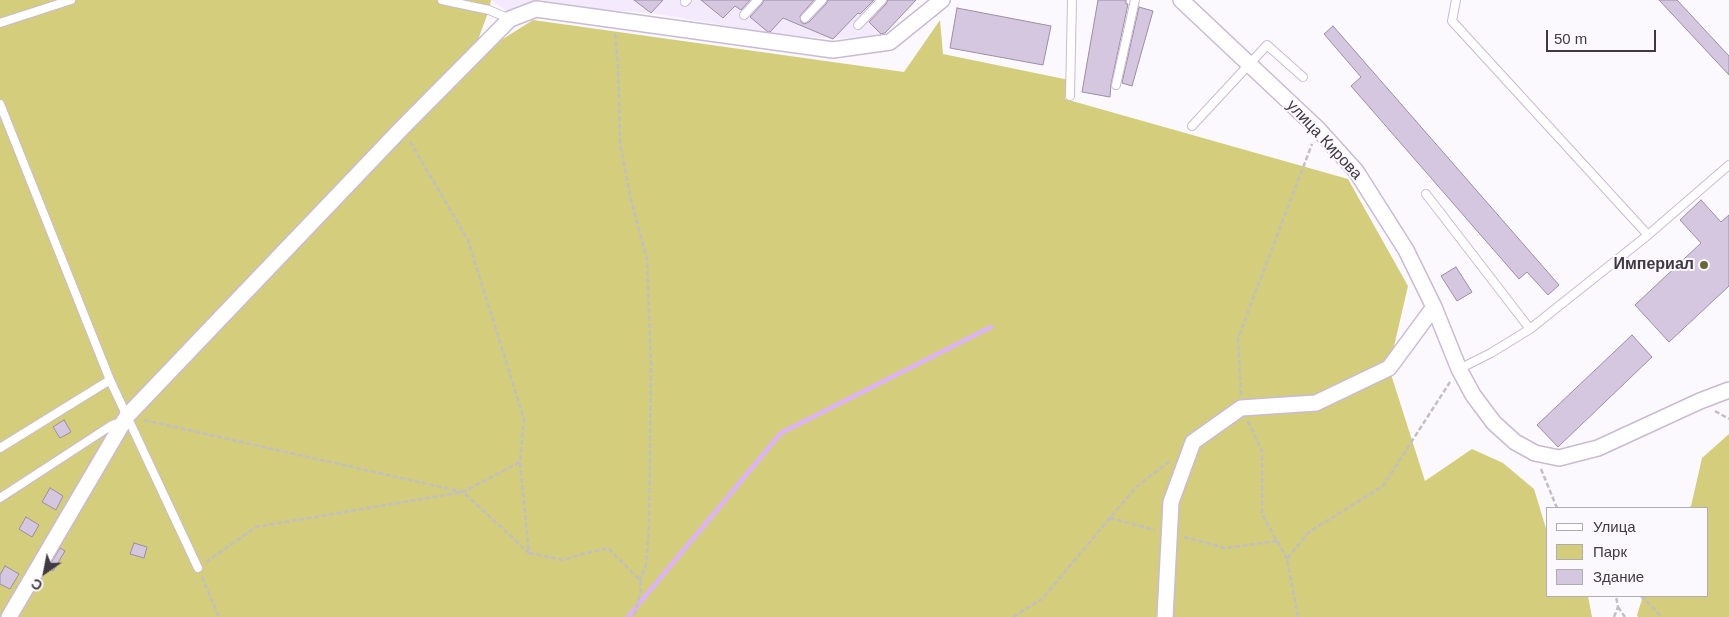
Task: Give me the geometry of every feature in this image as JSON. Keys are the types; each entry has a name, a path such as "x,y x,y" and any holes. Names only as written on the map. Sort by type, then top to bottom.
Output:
{"street":[{"path":"9,617 125,419 402,128 510,19 536,9 833,50 890,42 942,0"},
{"name":"улица Кирова","path":"1181,0 1318,129 1356,171 1406,250 1434,307 1459,368 1473,395 1494,423 1515,442 1535,453 1559,458 1598,448 1700,401 1729,390"},
{"path":"1165,617 1171,502 1193,442 1241,408 1316,403 1389,368 1434,307"}],"lane":[{"path":"0,23 72,0"},
{"path":"442,0 489,10 510,19"},
{"path":"744,15 758,0"},
{"path":"805,18 822,0"},
{"path":"858,25 882,0"},
{"path":"1070,96 1072,0"},
{"path":"1116,85 1135,0"},
{"path":"1456,0 1452,21 1648,235"},
{"path":"1192,126 1249,63 1268,45 1304,78"},
{"path":"0,104 125,419 198,568"},
{"path":"1459,368 1491,353 1530,329 1648,235 1729,165"},
{"path":"1426,194 1530,329"},
{"path":"0,448 110,380"},
{"path":"0,498 112,425 125,419"}],"path":[{"path":"613,20 618,64 620,144 631,200 647,259 651,368 650,528 646,565 640,580 641,590 634,617"},
{"path":"402,128 468,240 524,419 520,462 529,553"},
{"path":"1298,617 1287,559 1262,514 1262,451 1241,408 1238,338 1318,129"},
{"path":"1287,559 1309,532 1383,486 1459,368"},
{"path":"125,419 463,492 529,553 562,560 608,548 640,580"},
{"path":"1535,453 1557,507"},
{"path":"1013,617 1042,599 1136,487 1172,459"},
{"path":"219,617 198,568 256,527 463,492 520,462"},
{"path":"1110,518 1225,548 1277,542"},
{"path":"1616,597 1618,607 1625,617"},
{"path":"1642,597 1662,617"},
{"path":"1614,617 1618,607"}],"shaded area":[{"path":"491,0 540,0 508,12"},
{"path":"540,0 916,0 883,36 833,39 769,33 651,13 582,8"}],"green space":[{"path":"0,0 491,0 471,59 533,20 904,72 940,20 943,54 1069,80 1065,99 1348,179 1408,286 1389,368 1425,481 1472,449 1503,463 1534,489 1546,528 1546,597 1588,597 1592,617 0,617"},
{"path":"1729,434 1729,617 1638,617 1643,597 1709,597 1709,507 1690,507 1702,458"}],"building":[{"path":"634,0 663,0 651,13"},
{"path":"701,0 750,0 741,10 735,6 723,18"},
{"path":"764,0 814,0 800,16 801,22 804,24 809,22 828,0 874,0 860,14 858,13 833,39 783,18 768,32 750,17"},
{"path":"888,0 916,0 885,33 881,34 869,22"},
{"path":"1098,0 1126,0 1126,4 1128,4 1110,97 1082,92"},
{"path":"1659,0 1677,0 1729,56 1729,75"},
{"path":"1139,7 1153,11 1132,86 1122,83"},
{"path":"957,8 1051,26 1043,65 950,48"},
{"path":"1333,26 1559,285 1548,295 1527,272 1519,279 1351,86 1361,77 1324,34"},
{"name":"Империал","path":"1701,200 1721,222 1729,215 1729,286 1669,342 1635,305 1701,243 1680,220"},
{"path":"1456,267 1472,292 1457,301 1441,276"},
{"path":"1632,335 1652,357 1558,447 1537,425"},
{"path":"64,420 71,432 60,438 53,427"},
{"path":"50,488 63,496 56,510 42,502"},
{"path":"26,517 39,525 32,537 19,529"},
{"path":"134,543 147,547 144,558 130,554"},
{"path":"60,548 65,551 53,571 48,568"},
{"path":"5,566 19,574 10,589 0,584 0,575"}],"waterway":[{"path":"628,617 781,433 991,327"}],"place":[{"name":"Империал","path":"1704,265"}]}
